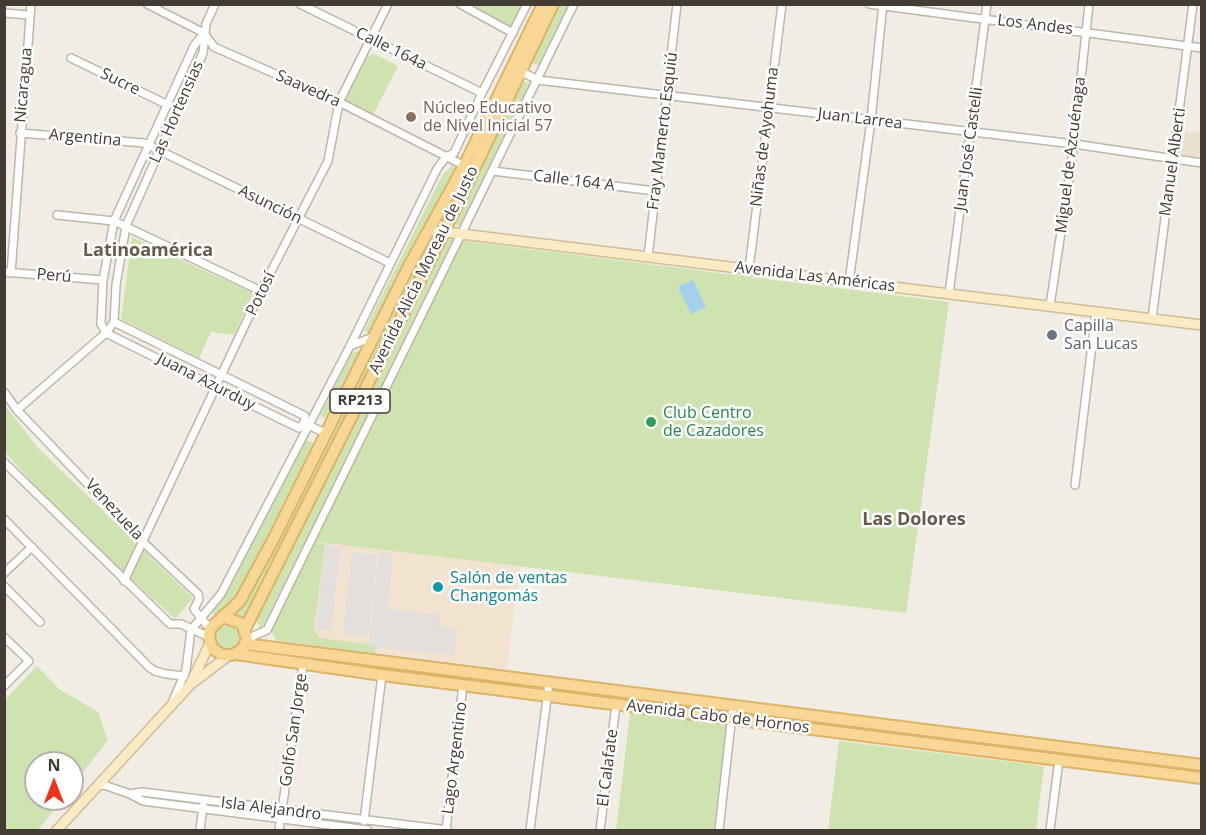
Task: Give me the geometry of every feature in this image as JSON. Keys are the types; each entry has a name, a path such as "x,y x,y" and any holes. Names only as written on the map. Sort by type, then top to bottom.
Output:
{"main road":[{"name":"Avenida Alicia Moreau de Justo","path":"57,831 190,685 242,650 245,638 444,232 469,168 543,4"},
{"name":"Avenida Alicia Moreau de Justo","path":"190,685 210,636 223,617 240,601 429,230 469,168 553,4"},
{"name":"Avenida Las Américas","path":"429,230 1202,325"},
{"path":"223,617 240,623 245,638"},
{"path":"210,636 217,652 232,655"},
{"name":"Avenida Cabo de Hornos","path":"245,638 549,683 1202,765"},
{"name":"Avenida Cabo de Hornos","path":"232,655 1202,778"}],"street":[{"name":"Nicaragua","path":"8,273 31,4"},
{"name":"Saavedra","path":"147,4 204,33 214,47 339,102 469,168"},
{"path":"204,33 214,4"},
{"name":"Calle 164a","path":"300,4 482,93"},
{"name":"Potosí","path":"124,581 261,291 328,161 339,102 388,4"},
{"path":"460,4 513,33"},
{"path":"169,708 184,676 191,630 221,594 307,424 350,346 437,169 446,157 454,153 527,4"},
{"path":"245,638 267,630 574,4"},
{"name":"Fray Mamerto Esquiú","path":"648,257 677,4"},
{"name":"Niñas de Ayohuma","path":"748,269 782,4"},
{"name":"Los Andes","path":"869,4 1202,48"},
{"name":"Juan José Castelli","path":"949,294 987,4"},
{"name":"Miguel de Azcuénaga","path":"1050,306 1074,144 1089,4"},
{"name":"Manuel Alberti","path":"1152,318 1193,4"},
{"path":"849,282 871,120 883,5"},
{"path":"4,12 29,15"},
{"name":"Las Hortensias","path":"106,333 101,324 103,280 114,221 194,46 204,33"},
{"name":"Las Hortensias","path":"114,322 116,285 126,226 203,53 204,33"},
{"name":"Sucre","path":"71,58 168,105"},
{"name":"Juan Larrea","path":"520,70 538,80 1074,144 1202,163"},
{"name":"Argentina","path":"20,133 144,143 150,146"},
{"name":"Asunción","path":"150,146 390,263"},
{"name":"Calle 164 A","path":"493,171 655,191"},
{"path":"57,215 114,221 261,291"},
{"name":"Perú","path":"8,273 103,280"},
{"path":"1075,486 1096,312"},
{"path":"17,410 106,333 114,322"},
{"name":"Juana Azurduy","path":"114,322 305,416 307,424 325,433"},
{"name":"Juana Azurduy","path":"106,333 299,428 307,424"},
{"path":"350,346 373,337"},
{"name":"Venezuela","path":"4,392 17,410 143,542 198,594 199,598 194,609 200,618"},
{"path":"4,462 170,624 181,624 210,636"},
{"path":"4,519 150,667 166,674 184,676"},
{"path":"4,573 32,548"},
{"path":"4,586 40,622"},
{"path":"200,618 210,636"},
{"path":"4,637 29,661 4,686"},
{"name":"Golfo San Jorge","path":"279,831 303,665"},
{"path":"368,831 364,819 382,675"},
{"path":"530,831 549,683"},
{"name":"Lago Argentino","path":"447,830 463,685"},
{"name":"El Calafate","path":"600,831 616,705"},
{"path":"719,831 734,706"},
{"path":"1050,831 1059,760"},
{"name":"Isla Alejandro","path":"97,786 104,785 143,801 368,831"},
{"name":"Isla Alejandro","path":"130,794 142,792 447,830"},
{"path":"200,831 204,801"}],"shaded area":[{"path":"1185,131 1201,133 1201,157 1181,155"},
{"path":"314,540 520,566 506,674 278,643 274,629"},
{"path":"325,545 340,547 331,630 316,629"},
{"path":"379,552 393,554 387,609 440,615 439,627 457,629 454,655 369,646"},
{"path":"352,553 377,555 368,636 343,633"}],"green space":[{"path":"471,5 525,5 514,28"},
{"path":"558,5 575,5 544,67 530,62"},
{"path":"375,54 398,66 373,115 348,103 346,96 367,56"},
{"path":"522,81 535,84 465,228 452,223"},
{"path":"452,166 460,168 417,237 370,334 364,331 443,174"},
{"path":"429,236 437,239 245,619 232,614"},
{"path":"445,236 456,239 261,630 255,618"},
{"path":"132,237 253,293 234,335 211,332 199,358 121,319"},
{"name":"Club Centro de Cazadores","path":"457,240 949,302 906,613 311,541"},
{"path":"364,348 327,419 320,416 351,354"},
{"path":"4,404 38,448 193,598 175,619 60,514 5,452"},
{"path":"306,440 314,443 238,595 216,617 211,611 228,591"},
{"path":"312,542 325,544 314,629 319,638 376,645 375,654 276,640 271,630"},
{"path":"228,625 237,629 241,638 237,647 228,651 219,647 215,638 219,629"},
{"path":"37,666 59,689 98,712 108,740 84,771 84,751 24,751 24,811 53,811 38,830 5,830 5,700"},
{"path":"630,713 727,725 714,830 616,830"},
{"path":"839,741 1044,766 1036,830 828,830"}],"water":[{"path":"693,280 706,307 691,314 678,287"}],"place":[{"name":"Núcleo Educativo de Nivel Inicial 57","path":"411,117"},
{"name":"Capilla San Lucas","path":"1052,335"},
{"name":"Club Centro de Cazadores","path":"651,422"},
{"name":"Salón de ventas Changomás","path":"438,587"}],"district":[{"name":"Latinoamérica","path":"148,251"},
{"name":"Las Dolores","path":"914,520"}]}
